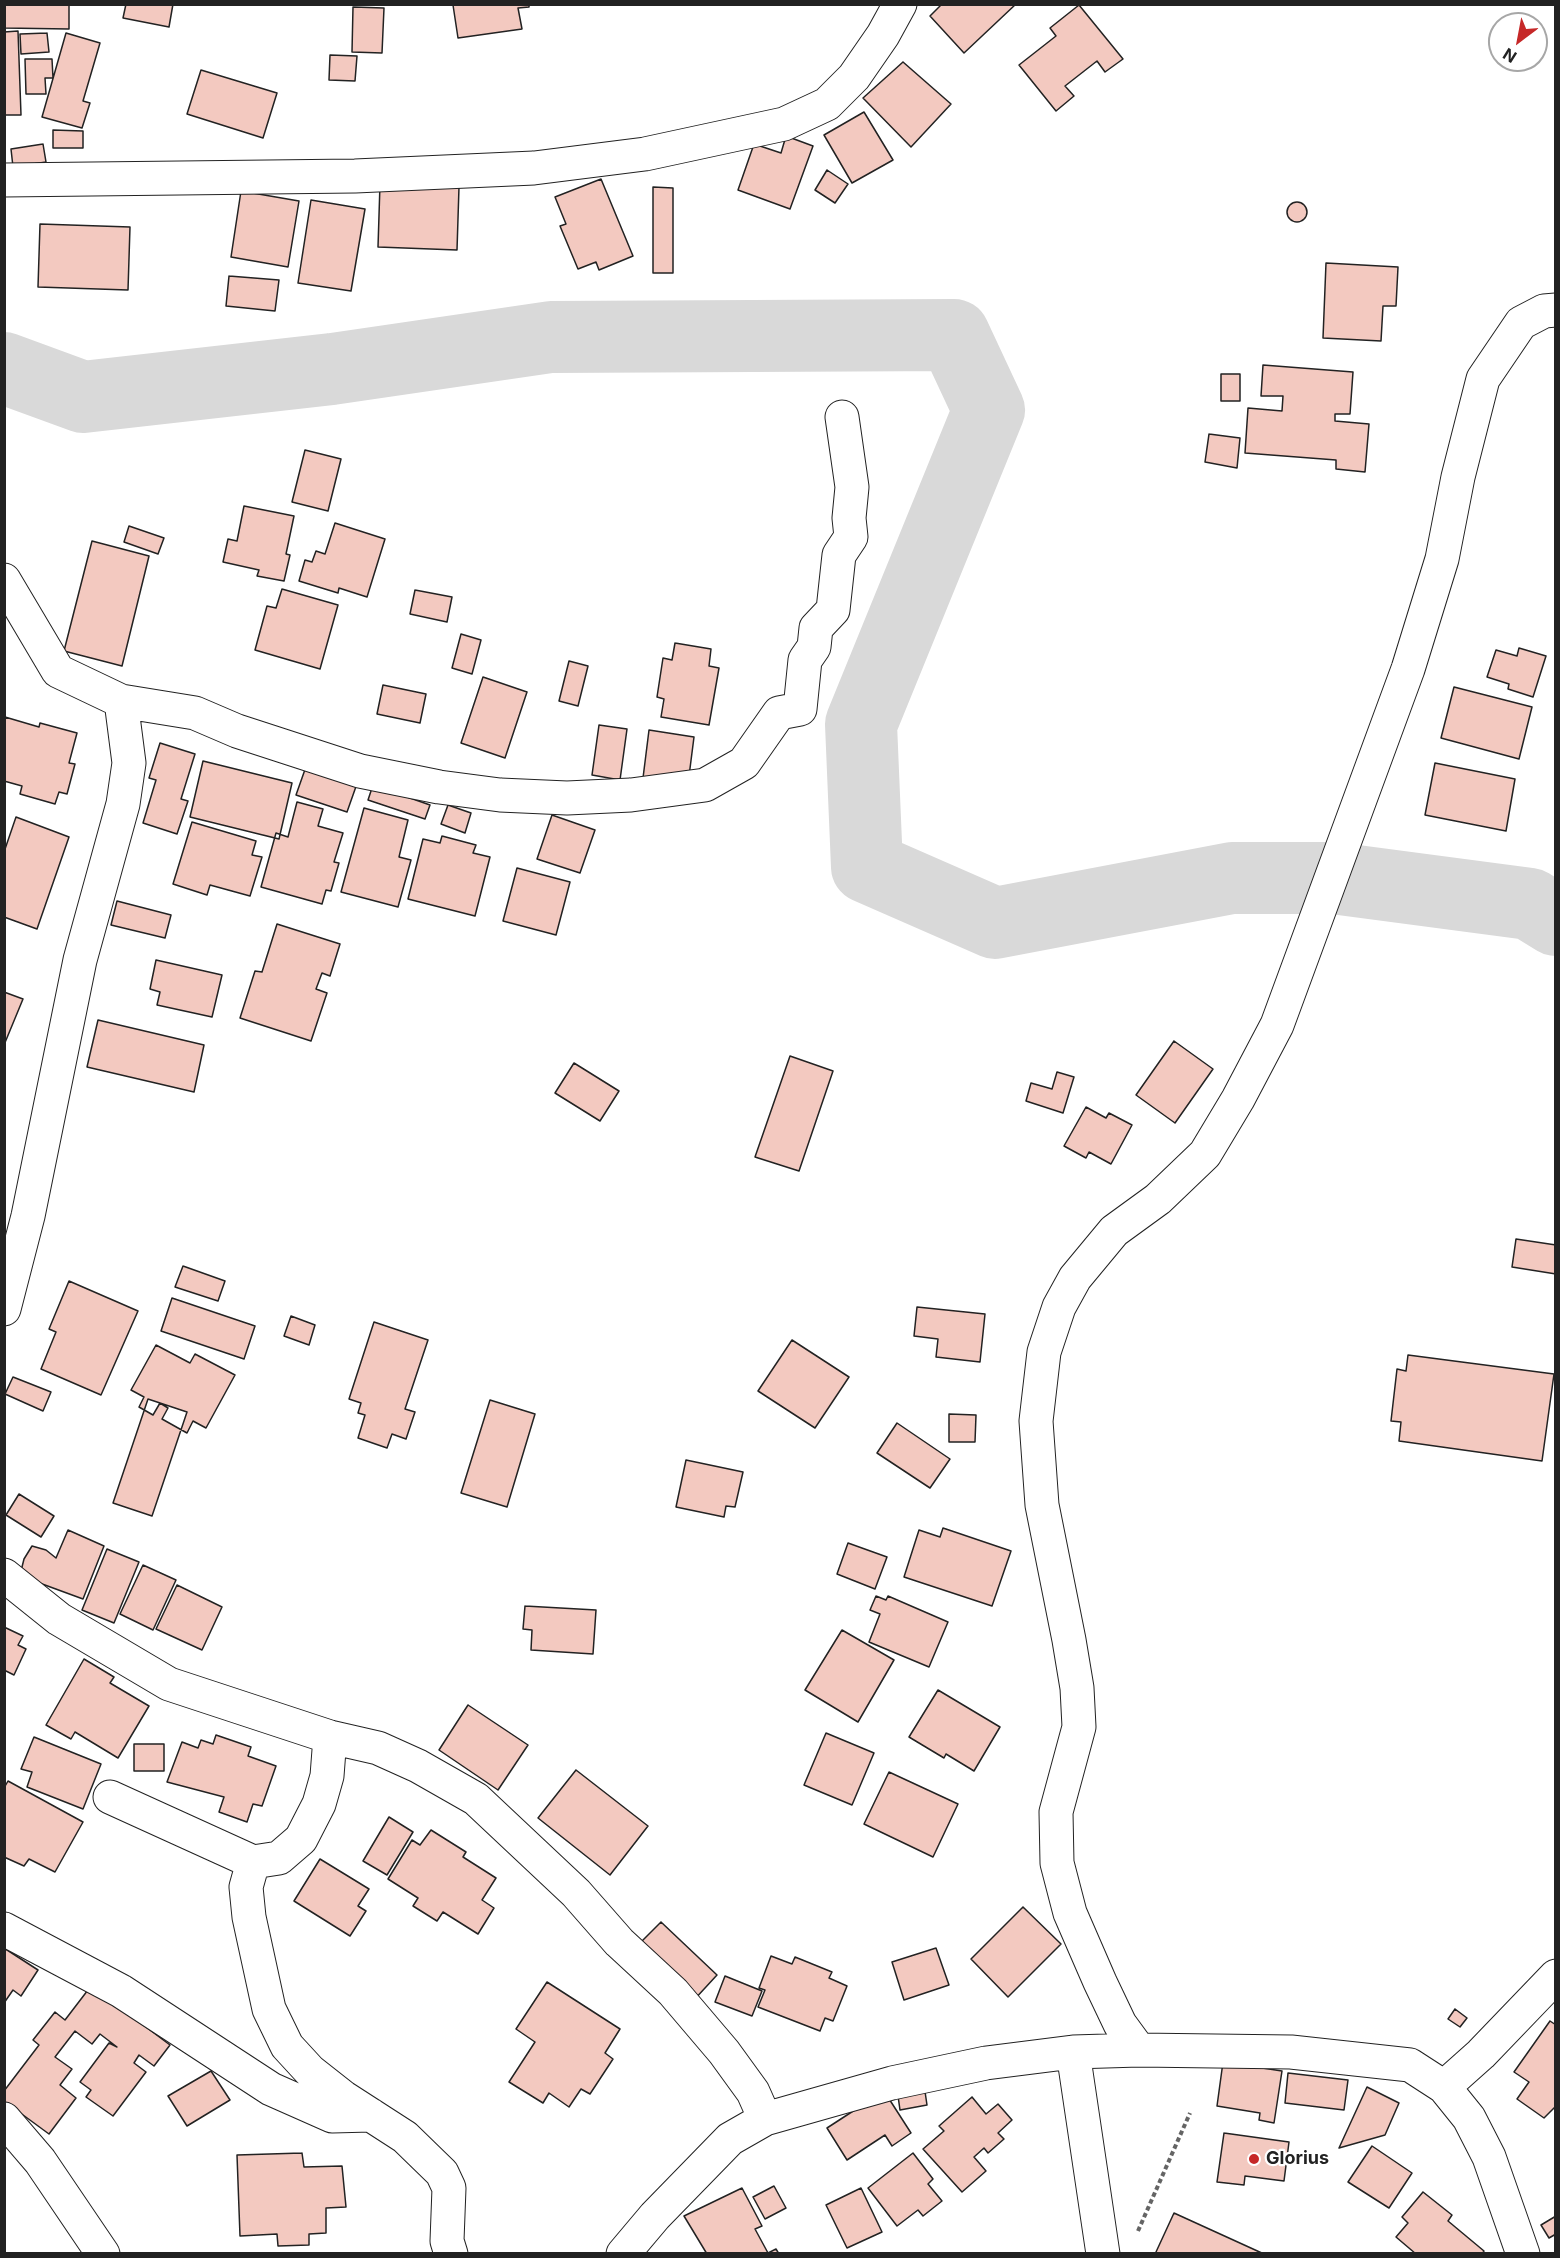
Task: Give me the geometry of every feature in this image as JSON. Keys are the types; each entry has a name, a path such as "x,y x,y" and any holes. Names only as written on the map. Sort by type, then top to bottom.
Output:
{"street":[{"path":"4,180 355,176 534,168 645,154 784,124 826,104 854,77 883,35 900,4"},
{"path":"1139,2050 1120,2024 1100,1982 1070,1913 1057,1863 1056,1812 1079,1727 1076,1678 1040,1486 1036,1420 1044,1352 1059,1307 1075,1278 1114,1231 1158,1199 1205,1154 1277,1025 1408,669 1442,559 1458,477 1484,379 1521,323 1544,311 1556,310"},
{"path":"4,580 58,671 121,701 195,713 249,735 360,771 439,787 500,795 567,798 631,795 705,785 744,763 778,713 800,709 805,660 814,647 816,628 833,610 839,555 851,537 849,518 852,487 842,417"},
{"path":"4,1309 28,1216 80,960 123,804 129,763 121,701"},
{"path":"4,1575 59,1619 169,1684 330,1737 378,1748 418,1766 476,1799 576,1893 620,1942 673,1992 724,2052 753,2092 765,2119"},
{"path":"111,1797 254,1862 279,1858 302,1839 319,1804 327,1776 330,1737"},
{"path":"254,1862 246,1887 249,1917 269,2009 287,2046 310,2071 405,2137 442,2173 449,2188 447,2241 451,2253"},
{"path":"4,1929 121,1991 271,2089 332,2116 371,2115"},
{"path":"1444,2087 1481,2054 1556,1976"},
{"path":"623,2253 729,2139 765,2119 904,2080 986,2063 1073,2052 1139,2050 1291,2052 1410,2065 1444,2087 1469,2118 1489,2157 1523,2253"},
{"path":"1073,2052 1103,2253"},
{"path":"4,2119 39,2161 103,2253"}],"path":[{"path":"1136,2236 1190,2113"}],"building":[{"path":"126,4 173,4 169,27 123,18"},
{"path":"529,4 529,7 518,8 522,29 458,38 453,5"},
{"path":"942,4 1016,4 964,53 930,16"},
{"path":"4,5 69,5 69,29 4,28"},
{"path":"1079,5 1123,59 1105,72 1097,61 1065,86 1074,96 1056,111 1019,65 1056,36 1050,28"},
{"path":"353,7 384,8 382,53 352,52"},
{"path":"18,31 21,115 4,115 4,32"},
{"path":"47,33 49,52 21,54 20,34"},
{"path":"66,33 100,43 83,101 90,103 82,128 42,117"},
{"path":"330,55 357,56 355,81 329,80"},
{"path":"25,59 52,59 53,78 45,78 46,94 26,94"},
{"path":"903,62 951,104 911,147 863,98"},
{"path":"201,70 277,93 263,138 187,114"},
{"path":"864,112 893,160 852,183 824,135"},
{"path":"53,130 83,131 83,148 53,148"},
{"path":"786,136 813,146 790,209 738,190 754,144 781,153"},
{"path":"43,144 46,162 13,167 11,149"},
{"path":"827,170 848,184 835,203 815,190"},
{"path":"601,179 633,256 599,270 596,262 578,269 560,226 566,224 555,197"},
{"path":"380,184 459,187 457,250 378,247"},
{"path":"653,187 673,188 673,273 653,273"},
{"path":"241,191 299,201 288,267 231,257"},
{"path":"311,200 365,209 351,291 298,283"},
{"path":"1297,202 1304,205 1307,212 1304,219 1297,222 1290,219 1287,212 1290,205"},
{"path":"40,224 130,227 128,290 38,287"},
{"path":"1326,263 1398,267 1396,306 1383,306 1381,341 1323,338"},
{"path":"229,276 279,280 275,311 226,306"},
{"path":"1263,365 1353,372 1350,414 1335,414 1335,421 1369,424 1365,472 1336,469 1336,460 1245,453 1248,408 1282,411 1283,396 1261,396"},
{"path":"1221,374 1240,374 1240,401 1221,401"},
{"path":"1209,434 1240,438 1237,468 1205,462"},
{"path":"305,450 341,459 328,511 292,502"},
{"path":"244,506 294,516 286,554 290,555 284,581 257,576 259,570 223,562 228,539 237,541"},
{"path":"335,523 385,539 367,597 339,588 338,593 299,581 305,560 312,562 316,551 325,554"},
{"path":"129,526 164,538 158,554 124,542"},
{"path":"92,541 149,556 122,666 64,651"},
{"path":"282,589 338,605 320,669 255,650 267,606 276,608"},
{"path":"415,590 452,597 447,622 410,614"},
{"path":"461,634 481,640 472,674 452,668"},
{"path":"675,643 711,649 709,666 719,668 709,725 661,717 664,699 657,697 663,658 672,660"},
{"path":"1519,648 1546,656 1533,697 1508,689 1509,684 1487,677 1496,650 1517,656"},
{"path":"569,661 588,666 578,706 559,701"},
{"path":"483,677 527,692 505,758 461,743"},
{"path":"383,685 426,694 420,723 377,714"},
{"path":"1454,687 1532,707 1519,759 1441,738"},
{"path":"5,717 39,727 40,723 77,733 69,763 75,764 67,794 59,792 55,804 20,794 22,786 4,781"},
{"path":"599,725 627,729 620,780 592,775"},
{"path":"649,730 694,737 688,784 643,778"},
{"path":"160,743 195,754 181,799 188,801 177,834 143,823 156,780 149,778"},
{"path":"203,761 292,783 279,839 190,817"},
{"path":"308,761 359,778 347,812 296,795"},
{"path":"1435,763 1515,779 1506,831 1425,815"},
{"path":"373,785 430,805 425,819 368,800"},
{"path":"297,802 323,809 318,826 343,833 334,862 339,863 331,891 326,890 322,904 261,887 276,833 288,837"},
{"path":"448,805 471,813 465,833 441,824"},
{"path":"364,808 408,820 399,857 411,860 398,907 341,892"},
{"path":"552,815 595,830 580,873 537,859"},
{"path":"16,817 69,837 37,929 4,917 4,852"},
{"path":"192,822 256,841 252,855 262,857 250,896 210,885 207,895 173,884"},
{"path":"442,836 476,845 473,853 490,857 475,916 408,899 423,839 440,843"},
{"path":"517,868 570,882 556,935 503,921"},
{"path":"117,901 171,915 165,938 111,925"},
{"path":"277,924 340,944 330,976 322,973 316,989 327,993 311,1041 240,1018 255,971 262,972"},
{"path":"156,960 222,975 212,1017 157,1005 160,992 150,989"},
{"path":"4,992 23,999 4,1045"},
{"path":"98,1020 204,1045 194,1092 87,1067"},
{"path":"1174,1041 1213,1069 1175,1123 1136,1095"},
{"path":"790,1056 833,1071 799,1171 755,1157"},
{"path":"574,1063 619,1091 600,1121 555,1093"},
{"path":"1057,1072 1074,1077 1063,1113 1026,1101 1031,1083 1052,1089"},
{"path":"1086,1107 1106,1118 1109,1113 1132,1125 1111,1164 1089,1152 1086,1158 1064,1146"},
{"path":"1516,1239 1556,1245 1556,1274 1512,1267"},
{"path":"183,1266 225,1281 218,1301 175,1287"},
{"path":"69,1281 138,1311 101,1395 41,1369 56,1332 49,1329"},
{"path":"172,1298 255,1326 244,1359 161,1331"},
{"path":"917,1307 985,1314 980,1362 936,1357 938,1339 914,1336"},
{"path":"291,1316 315,1325 309,1345 284,1336"},
{"path":"374,1322 428,1340 405,1409 415,1412 406,1439 392,1434 387,1448 358,1438 365,1415 358,1413 361,1403 349,1399"},
{"path":"792,1340 849,1377 815,1428 758,1391"},
{"path":"156,1345 190,1363 195,1354 235,1375 206,1428 193,1421 187,1433 162,1419 168,1408 160,1403 153,1415 139,1407 144,1397 131,1390"},
{"path":"1408,1355 1554,1374 1542,1461 1399,1441 1401,1422 1391,1421 1397,1369 1406,1371"},
{"path":"13,1377 51,1392 43,1411 5,1394"},
{"path":"148,1399 187,1412 152,1516 113,1503"},
{"path":"490,1400 535,1414 507,1507 461,1493"},
{"path":"949,1414 976,1415 975,1442 949,1442"},
{"path":"897,1423 950,1459 930,1488 877,1453"},
{"path":"686,1460 743,1472 735,1507 726,1506 724,1517 676,1507"},
{"path":"19,1494 54,1516 41,1537 6,1515"},
{"path":"943,1528 1011,1551 992,1606 904,1577 919,1530 940,1537"},
{"path":"68,1530 104,1546 83,1599 34,1581 21,1571 24,1559 32,1546 46,1550 56,1558"},
{"path":"848,1543 887,1557 875,1589 837,1574"},
{"path":"107,1549 139,1562 114,1623 82,1610"},
{"path":"143,1565 176,1580 153,1630 120,1614"},
{"path":"177,1585 222,1607 202,1650 156,1629"},
{"path":"876,1596 886,1600 888,1596 948,1622 929,1667 869,1642 880,1614 870,1610"},
{"path":"525,1606 596,1610 593,1654 531,1650 532,1630 523,1629"},
{"path":"4,1627 23,1636 18,1645 26,1649 14,1675 4,1670"},
{"path":"842,1630 894,1660 858,1722 805,1690"},
{"path":"84,1659 114,1677 110,1683 149,1706 118,1758 75,1732 71,1739 46,1725"},
{"path":"938,1690 1000,1727 974,1771 946,1754 944,1758 909,1737"},
{"path":"468,1705 528,1745 498,1790 439,1750"},
{"path":"826,1733 874,1753 852,1805 804,1785"},
{"path":"216,1735 251,1747 248,1756 276,1766 262,1806 253,1804 247,1822 219,1812 224,1797 167,1782 182,1742 198,1748 201,1740 213,1744"},
{"path":"34,1737 101,1764 83,1809 27,1787 32,1772 21,1769"},
{"path":"134,1744 164,1744 164,1771 134,1771"},
{"path":"576,1770 648,1826 610,1875 538,1818"},
{"path":"889,1772 958,1804 933,1857 864,1824"},
{"path":"8,1781 83,1822 55,1872 29,1859 24,1866 4,1857 4,1788"},
{"path":"389,1817 413,1832 387,1875 363,1861"},
{"path":"431,1830 466,1852 463,1857 496,1878 482,1900 494,1908 478,1934 443,1912 437,1921 413,1906 418,1898 388,1879 412,1840 420,1845"},
{"path":"320,1859 369,1889 358,1906 366,1911 350,1936 294,1901"},
{"path":"1023,1907 1061,1944 1008,1997 971,1959"},
{"path":"661,1922 717,1975 693,2001 641,1942"},
{"path":"4,1948 38,1970 21,1996 13,1990 4,2003"},
{"path":"936,1948 949,1985 904,2000 892,1962"},
{"path":"771,1956 792,1964 795,1957 832,1972 829,1978 847,1986 833,2021 825,2018 820,2031 758,2007 765,1990 759,1988"},
{"path":"725,1976 762,1991 752,2016 715,2002"},
{"path":"547,1982 620,2029 605,2053 613,2059 590,2094 581,2089 569,2107 549,2093 543,2103 509,2082 535,2042 516,2029"},
{"path":"91,1986 170,2045 154,2066 139,2055 134,2063 146,2072 113,2116 86,2097 91,2090 80,2082 109,2043 117,2047 100,2034 92,2044 75,2031 55,2057 72,2069 60,2085 76,2098 49,2134 4,2101 4,2091 39,2045 33,2040 55,2012 65,2020"},
{"path":"1455,2009 1467,2018 1460,2027 1448,2019"},
{"path":"1550,2021 1556,2025 1556,2106 1544,2118 1517,2099 1529,2082 1514,2072"},
{"path":"1223,2062 1282,2071 1274,2123 1259,2120 1260,2113 1217,2106"},
{"path":"211,2071 230,2100 187,2126 168,2096"},
{"path":"1288,2073 1348,2080 1344,2110 1285,2103"},
{"path":"923,2078 927,2105 900,2110 896,2082"},
{"path":"1367,2087 1399,2103 1385,2135 1339,2148"},
{"path":"884,2091 911,2133 892,2146 885,2135 847,2160 827,2128"},
{"path":"972,2097 986,2114 998,2104 1012,2120 998,2133 1004,2139 988,2153 984,2148 974,2157 986,2171 962,2192 923,2149 944,2131 939,2126"},
{"name":"Glorius","path":"1224,2133 1289,2142 1284,2181 1245,2176 1244,2185 1217,2182"},
{"path":"1372,2146 1412,2173 1389,2208 1348,2182"},
{"path":"302,2153 304,2167 342,2166 346,2207 326,2208 326,2233 309,2234 309,2245 278,2246 277,2234 240,2236 237,2155"},
{"path":"913,2153 933,2179 928,2184 942,2201 923,2216 918,2210 897,2226 868,2188"},
{"path":"774,2186 786,2208 765,2219 753,2197"},
{"path":"742,2188 762,2226 755,2229 768,2253 776,2249 779,2254 707,2254 684,2216"},
{"path":"861,2188 882,2232 847,2248 826,2205"},
{"path":"1423,2192 1452,2215 1448,2221 1484,2251 1482,2254 1416,2254 1396,2237 1408,2223 1402,2217"},
{"path":"1174,2213 1264,2254 1159,2254 1156,2252"},
{"path":"1556,2216 1556,2234 1549,2238 1541,2225"}],"waterway":[{"path":"4,368 83,397 332,369 551,337 954,335 989,410 861,724 867,867 995,923 1232,878 1333,878 1530,904 1556,920"}],"place":[{"name":"Glorius","path":"1254,2159"}]}
